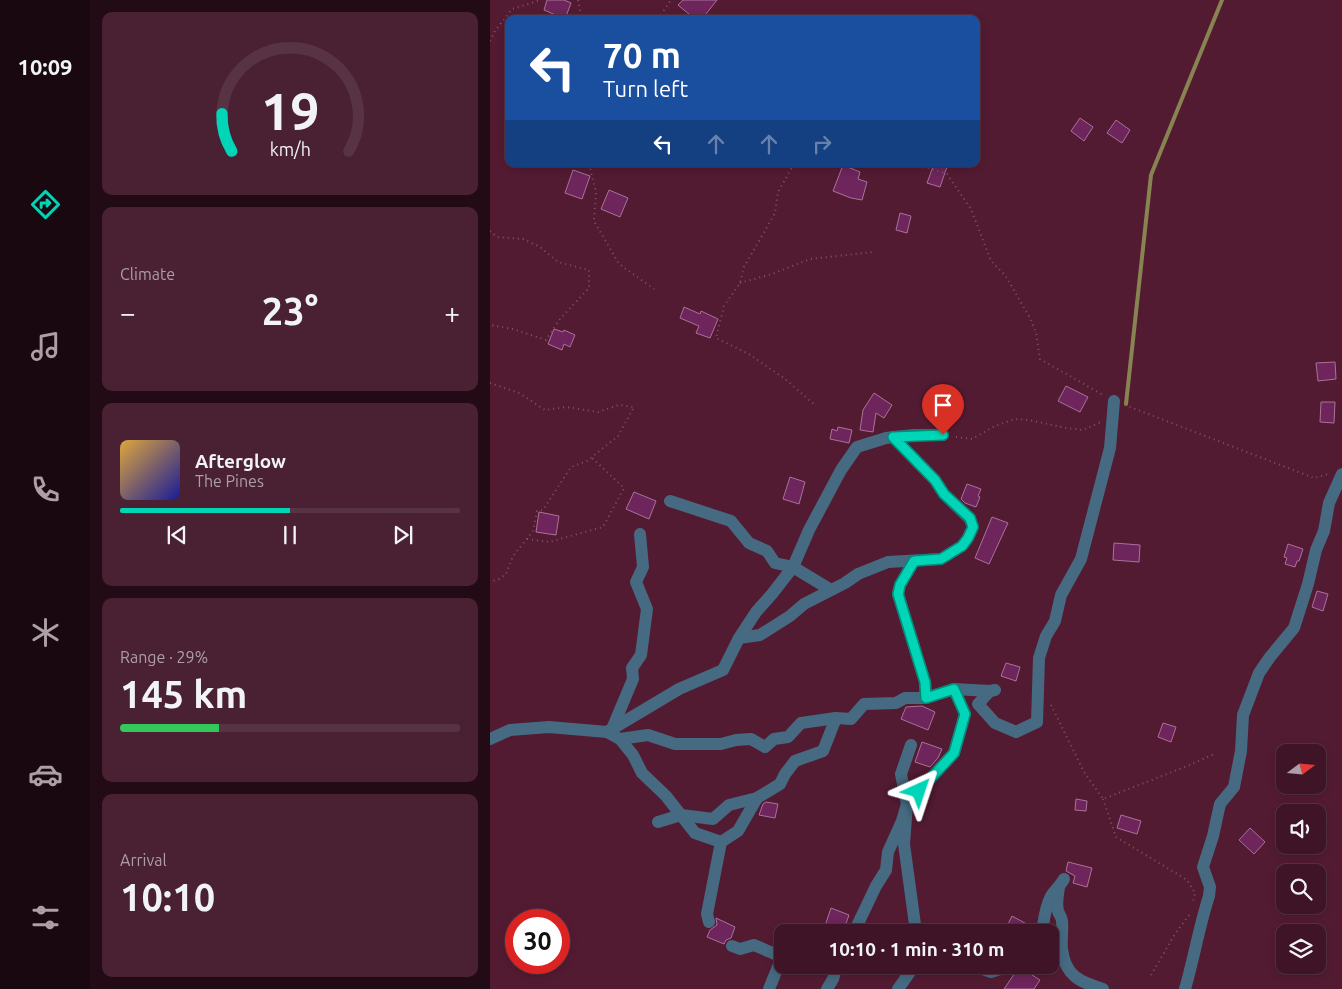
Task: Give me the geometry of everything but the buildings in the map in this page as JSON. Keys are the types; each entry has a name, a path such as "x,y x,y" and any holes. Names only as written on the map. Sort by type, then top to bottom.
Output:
{"street":[{"path":"978,704 995,723 1016,732 1037,722 1039,658 1046,636 1055,621 1061,595 1081,559 1110,448 1114,401"},
{"path":"613,734 679,689 723,670 739,638 756,612 793,567 809,530 841,470 857,447 893,437 914,434 943,435"},
{"path":"739,638 760,635 790,616 804,604 858,574 888,562 941,559 962,546 973,527 970,518 944,494 935,480 893,437"},
{"path":"1185,989 1209,896 1210,887 1203,867 1213,836 1220,804 1234,787 1241,751 1243,715 1259,673 1294,628 1308,584 1316,550 1324,531 1329,504 1342,474"},
{"path":"670,502 731,520 749,543 767,551 775,563 793,567 831,590"},
{"path":"613,734 634,679 632,668 641,655 647,609 636,582 642,567 640,534"},
{"path":"914,561 900,585 898,594 925,682 926,698"},
{"path":"490,739 510,730 549,728 648,735 675,744 721,744 751,739 765,747 774,739 788,738 801,723 836,718 851,720 864,704 896,703 905,698 926,698 954,689 993,691 978,704 974,712 965,714"},
{"path":"858,924 886,870 888,852 908,804 954,753 965,714 954,689"},
{"path":"658,822 681,815 713,819 729,805 757,798 780,784 795,761 823,751 836,718"},
{"path":"613,734 633,755 642,773 666,796 695,833 721,842"},
{"path":"911,745 901,774 908,804 904,844 915,924"},
{"path":"709,922 707,914 721,842 738,831 757,798"},
{"path":"1044,924 1047,906 1053,894 1062,883 1056,905 1062,920 1062,950 1067,965 1077,980 1086,985 1103,989"},
{"path":"732,946 740,949 754,945 782,957 769,989"},
{"path":"827,989 834,974"},
{"path":"898,989 909,974"}],"path":[{"path":"507,15 512,9 541,0"},
{"path":"578,0 581,15"},
{"path":"661,15 671,0"},
{"path":"490,42 495,31 505,18"},
{"path":"490,31 495,31"},
{"path":"591,167 596,192 594,221 619,264 654,289"},
{"path":"792,167 778,192 775,214 744,267 740,283 724,306 716,338 749,354 785,379 815,405"},
{"path":"918,167 929,168 947,174 971,209 991,261 1005,275 1030,318 1036,333 1040,359 1114,401 1314,478"},
{"path":"490,231 497,237 523,239 540,247 558,262 589,270 589,288 560,319 546,340 513,328 490,325"},
{"path":"740,283 772,274 810,258 873,252"},
{"path":"490,383 519,393 545,410 566,406 598,412 618,406 634,407 618,436 587,461 571,467 543,510 537,511 533,531 513,556 506,574 500,579 490,582"},
{"path":"943,435 972,439 993,427 1006,424 1014,419 1030,420 1083,430 1103,421"},
{"path":"527,539 549,542 603,527 624,488 591,457"},
{"path":"1038,689 1048,700 1084,772 1103,799 1116,836 1187,880 1195,893 1193,902"},
{"path":"1103,799 1182,769 1216,752"},
{"path":"1151,975 1175,934 1192,911"}],"waterway":[{"path":"1126,404 1151,175 1222,0"}],"route":[{"path":"919,791 954,753 965,714 954,689 926,698 925,682 898,594 900,585 914,561 941,559 962,546 973,527 970,518 944,494 935,480 893,437 943,435"}]}
